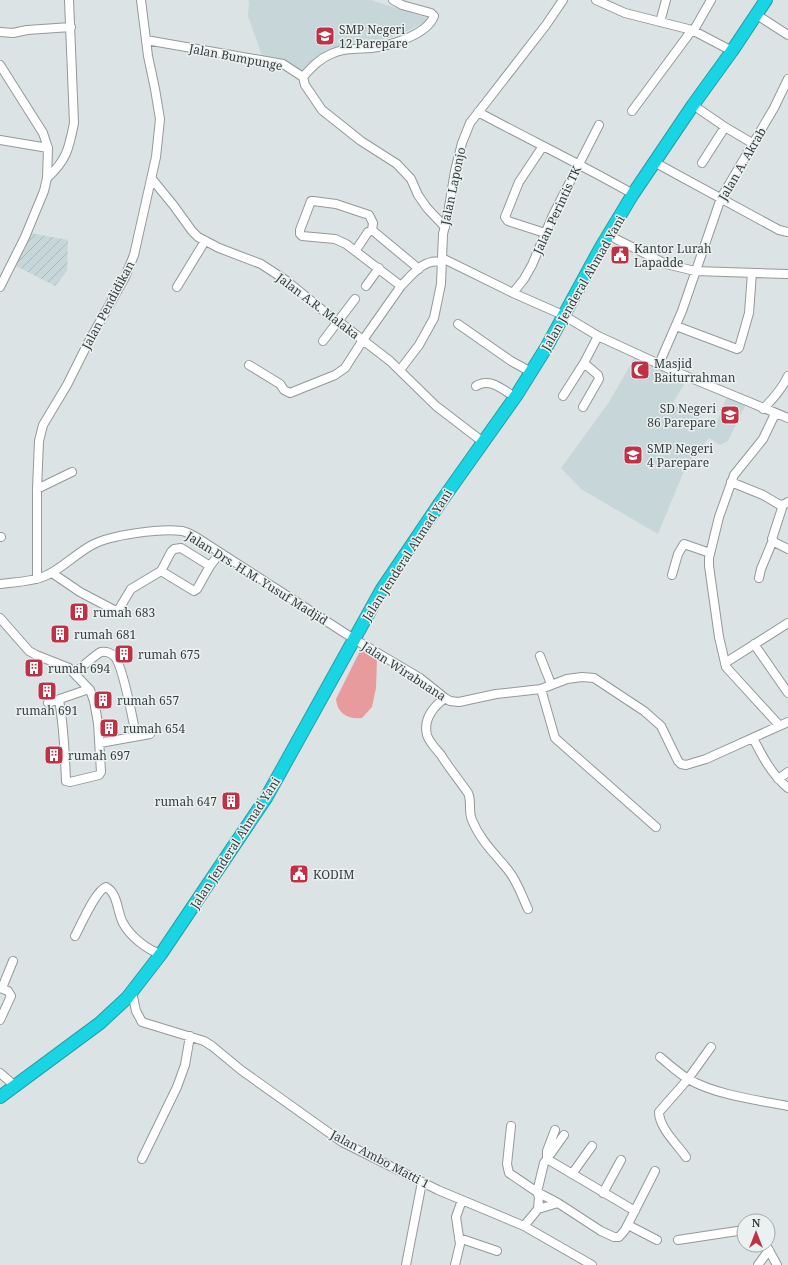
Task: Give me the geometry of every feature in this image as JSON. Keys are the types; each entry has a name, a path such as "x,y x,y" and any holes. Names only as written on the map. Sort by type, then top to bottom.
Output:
{"highway":[{"name":"Jalan Jenderal Ahmad Yani","path":"0,1097 100,1023 127,998 161,954 260,809 382,589 440,503 515,397 546,348 563,315 633,194 693,105 767,0"}],"street":[{"path":"47,178 58,168 65,156 74,123 69,0"},
{"name":"Jalan Pendidikan","path":"37,579 37,489 39,441 43,425 67,385 88,343 125,277 134,255 146,196 152,179 156,157 160,119 146,40 141,0"},
{"path":"393,0 402,5 431,13 434,16 432,22 416,33 392,44 370,48 342,50 332,53 318,61 304,77 305,84 322,110 361,141 397,164 411,179 418,195 427,208 445,227"},
{"name":"Jalan Laponjo","path":"400,370 419,346 434,318 441,284 441,260 445,227 455,171 462,143 470,123 546,25 563,0"},
{"path":"596,0 625,13 692,30 732,51"},
{"path":"660,22 666,0"},
{"path":"632,111 695,28 711,0"},
{"path":"757,15 788,35"},
{"path":"0,32 13,33 27,30 71,27"},
{"name":"Jalan Bumpunge","path":"146,40 283,64 304,77"},
{"path":"0,65 43,133 48,148 47,178 44,191 37,211 0,287"},
{"name":"Jalan A. Akrab","path":"659,364 676,326 721,198 774,108 788,79"},
{"path":"693,105 752,143"},
{"path":"478,112 578,163 633,194"},
{"name":"Jalan Perintis TK","path":"513,293 524,279 532,265 545,233 578,163 599,125"},
{"path":"702,163 725,127"},
{"path":"0,140 48,148"},
{"path":"543,146 519,182 505,217 508,221 545,233"},
{"path":"654,162 779,230 788,232"},
{"name":"Jalan A.R. Malaka","path":"152,179 198,237 261,264 287,282 337,322 342,324 390,361 436,406 483,442"},
{"path":"356,250 368,232 372,230 373,222 369,215 336,204 311,201 300,230 300,234 302,236 335,239 346,244 356,250 401,286"},
{"path":"372,230 419,269"},
{"path":"608,236 666,264 695,271 788,274"},
{"path":"177,287 205,241"},
{"path":"249,365 280,384 284,390 290,393 335,375 345,368 401,286 419,269 431,262 441,260 563,315 598,336 659,364 775,414 788,418"},
{"path":"366,286 379,268"},
{"path":"676,326 737,349 739,348 749,314 752,273"},
{"path":"323,341 355,299"},
{"path":"458,324 531,372"},
{"path":"563,396 598,336"},
{"path":"583,407 599,379 598,375 584,362"},
{"path":"763,408 776,396 788,376"},
{"path":"476,386 481,383 494,384 515,397"},
{"path":"775,414 763,439 737,470 719,517 710,553 709,566 725,663 734,676 779,725"},
{"path":"37,489 72,472"},
{"path":"732,482 784,506 773,540 761,569 760,578"},
{"name":"Jalan Drs. H.M. Yusuf Madjid","path":"0,584 37,579 52,573 93,545 116,537 150,532 182,531 196,537 354,639"},
{"path":"773,540 777,544 788,549"},
{"path":"672,575 678,554 684,544 710,553"},
{"path":"52,573 80,592 116,611 119,609 131,589 161,571 172,550 178,548 183,549 210,566"},
{"path":"161,571 194,590 197,589 210,566 220,553"},
{"path":"0,618 29,651 66,667 89,689 94,701 100,743 100,774 66,782 62,720 59,700"},
{"path":"725,663 788,623"},
{"name":"Jalan Wirabuana","path":"354,639 420,678 445,698 452,701 459,702 496,694 541,689 551,684 579,677 598,680 644,711 661,726 678,761 681,764 686,765 706,759 788,722"},
{"path":"754,644 788,693"},
{"path":"74,673 101,652 108,652 115,657 125,684 136,735"},
{"path":"540,656 551,684"},
{"path":"48,703 89,689"},
{"path":"541,689 555,738 656,827"},
{"path":"445,698 432,710 428,717 426,724 427,735 468,793 470,799 470,812 475,826 487,846 510,873 528,909"},
{"path":"100,743 136,735 150,734"},
{"path":"753,738 763,759 778,779 788,788"},
{"path":"778,779 788,772"},
{"path":"76,936 97,896 102,888 106,887 110,890 117,903 123,922 132,934 148,948 161,954"},
{"path":"0,1020 11,996 9,992 1,988 13,961"},
{"name":"Jalan Ambo Matti 1","path":"132,992 136,1011 142,1022 204,1041 312,1122 342,1142 422,1182 524,1226 592,1265"},
{"path":"142,1159 177,1087 185,1065 190,1036"},
{"path":"686,1157 671,1138 661,1120 659,1112 688,1079 711,1047"},
{"path":"660,1057 688,1079 702,1086 742,1097 788,1106"},
{"path":"0,1073 15,1086"},
{"path":"511,1126 509,1173 537,1192 558,1203 601,1231 614,1237 619,1237 624,1233 655,1171"},
{"path":"547,1159 547,1151 555,1130"},
{"path":"538,1209 539,1197 537,1192 542,1170 547,1159 564,1135"},
{"path":"572,1174 592,1146"},
{"path":"547,1159 635,1211"},
{"path":"603,1193 621,1160"},
{"path":"406,1265 422,1182"},
{"path":"455,1265 460,1248 456,1217 462,1200"},
{"path":"524,1226 538,1209 558,1203"},
{"path":"628,1225 657,1240"},
{"path":"678,1240 736,1231"},
{"path":"459,1238 497,1251"},
{"path":"758,1265 764,1253"},
{"path":"770,1253 777,1265"}],"shaded area":[{"name":"SMP Negeri 12 Parepare","path":"248,0 371,0 430,19 410,30 377,42 355,42 326,51 303,72 282,61 262,56 248,16"},
{"path":"31,233 68,240 67,271 55,286 14,265"},
{"name":"SMP Negeri 4 Parepare","path":"636,355 687,380 672,404 715,427 727,396 746,404 728,441 720,445 709,438 684,471 658,534 581,489 561,468 609,402"},
{"path":"362,647 377,659 376,688 372,707 362,718 352,718 341,712 336,699"}],"place":[{"name":"SMP Negeri 12 Parepare","path":"325,36"},
{"name":"Kantor Lurah Lapadde","path":"620,255"},
{"name":"Masjid Baiturrahman","path":"640,370"},
{"name":"SD Negeri 86 Parepare","path":"730,415"},
{"name":"SMP Negeri 4 Parepare","path":"633,455"},
{"name":"rumah 683","path":"79,612"},
{"name":"rumah 681","path":"60,634"},
{"name":"rumah 675","path":"124,654"},
{"name":"rumah 694","path":"34,668"},
{"name":"rumah 691","path":"47,691"},
{"name":"rumah 657","path":"103,700"},
{"name":"rumah 654","path":"109,728"},
{"name":"rumah 697","path":"54,755"},
{"name":"rumah 647","path":"231,801"},
{"name":"KODIM","path":"299,874"}]}
